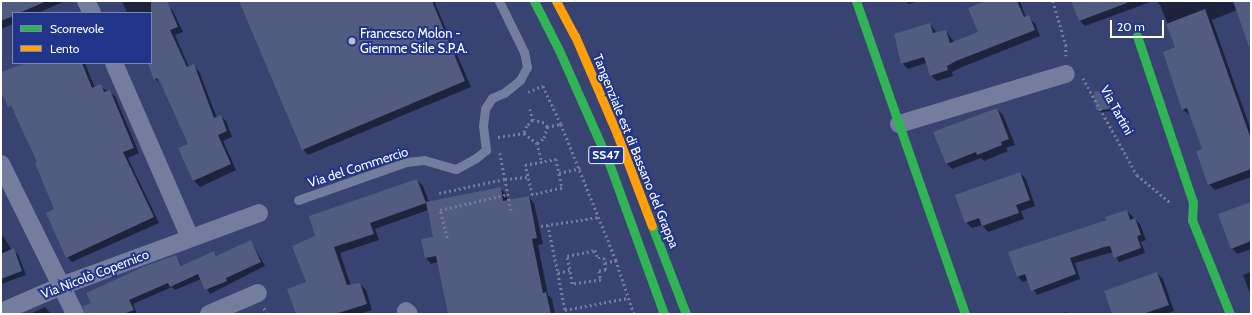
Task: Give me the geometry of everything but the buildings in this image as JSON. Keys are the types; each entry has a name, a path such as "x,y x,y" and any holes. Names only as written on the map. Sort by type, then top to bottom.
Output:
{"main road":[{"name":"SS47","path":"534,1 559,50 610,163 664,314"},
{"name":"Tangenziale est di Bassano del Grappa","path":"556,1 575,36 617,134 686,314"},
{"path":"856,1 965,314"},
{"path":"1137,36 1193,202 1192,220 1230,314"}],"street":[{"path":"86,1 92,12"},
{"path":"114,64 190,238"},
{"path":"899,124 1066,74"},
{"path":"1,164 75,314"},
{"name":"Via Nicolò Copernico","path":"1,312 61,286 259,213"},
{"path":"208,314 258,293"}],"lane":[{"name":"Via del Commercio","path":"298,200 406,162 424,160 456,169 486,150 483,126 485,109 492,98 520,80 526,67 524,52 499,1"}],"path":[{"path":"1053,1 1066,45 1066,74"},
{"name":"Via Tartini","path":"1066,74 1081,76 1090,88 1137,175 1192,220"},
{"path":"521,95 543,86 580,168 616,260 634,314"},
{"path":"530,109 533,120"},
{"path":"533,120 544,123 547,127"},
{"path":"524,133 526,126 533,120"},
{"path":"547,127 561,124"},
{"path":"537,143 544,138 547,127"},
{"path":"496,131 498,144"},
{"path":"497,138 524,133 537,143 542,162"},
{"path":"500,152 511,210"},
{"path":"556,159 562,188 532,195 526,177 526,165 542,162 556,159"},
{"path":"559,173 580,168"},
{"path":"439,193 505,179 526,177"},
{"path":"447,238 440,210 508,194"},
{"path":"541,226 599,217"},
{"path":"548,225 566,314"},
{"path":"595,250 598,258 604,258 605,263 606,270 599,272 601,280 572,284 567,256 595,250"},
{"path":"605,263 616,260"},
{"path":"558,273 570,270"},
{"path":"565,310 628,298"}],"traffic: fast":[{"path":"534,1 559,50 609,163 664,314"},
{"path":"856,1 965,314"},
{"path":"1137,36 1193,202 1192,220 1230,314"},
{"path":"652,226 686,314"}],"traffic: slow":[{"path":"556,1 575,36 617,134 652,226"}],"place":[{"name":"Francesco Molon - Giemme Stile S.P.A.","path":"352,41"}]}
